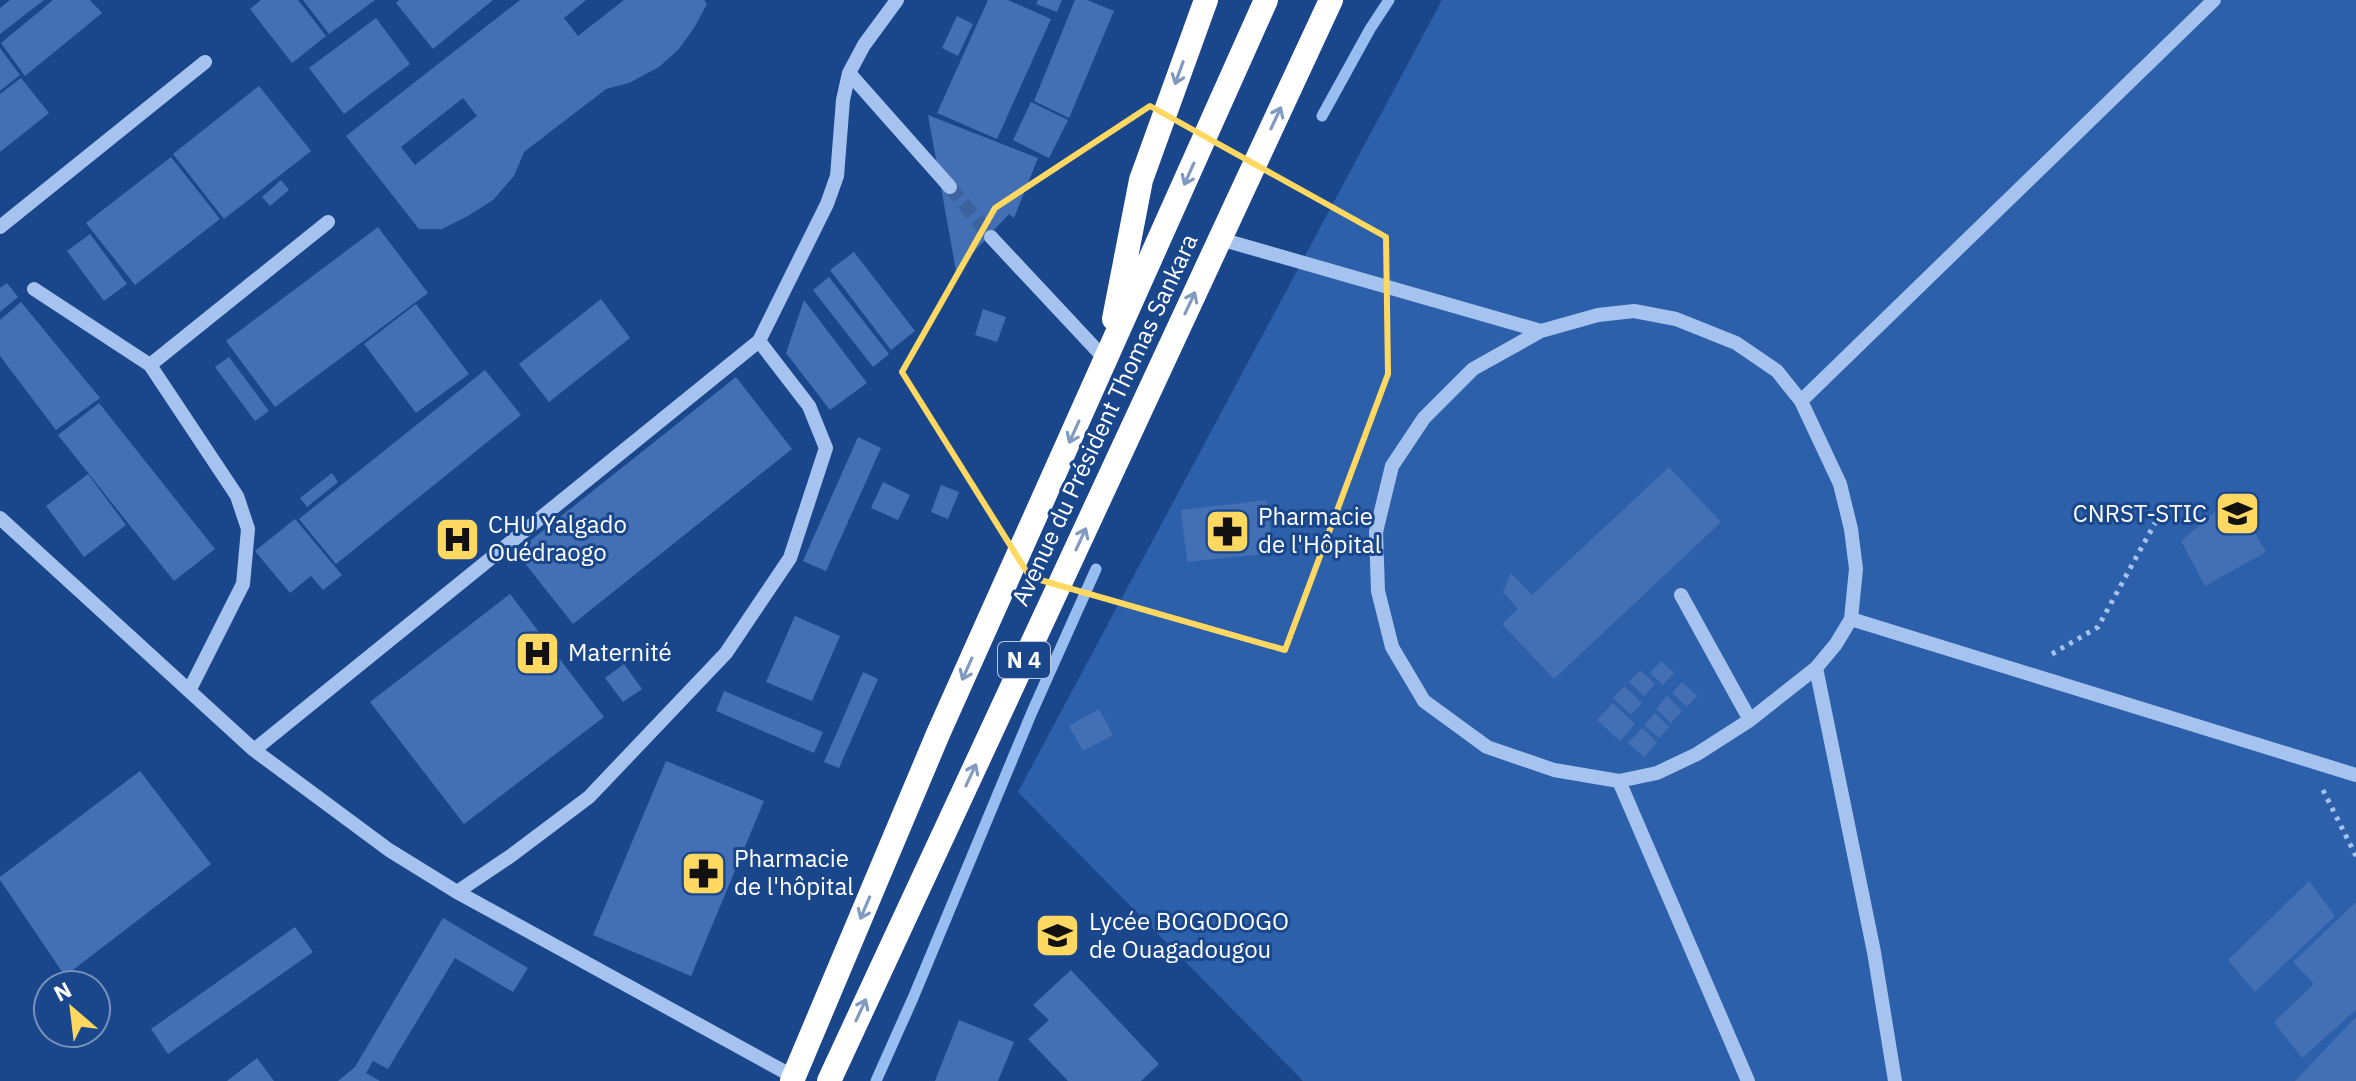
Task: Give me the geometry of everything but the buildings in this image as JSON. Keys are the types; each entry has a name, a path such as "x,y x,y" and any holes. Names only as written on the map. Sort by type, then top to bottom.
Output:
{"highway":[{"path":"1106,360 1141,180 1206,0"},
{"name":"Avenue du Président Thomas Sankara","path":"793,1079 938,734 1266,0"},
{"name":"Avenue du Président Thomas Sankara","path":"829,1081 1331,0"}],"lane":[{"path":"254,750 759,341 827,204 837,176 843,100 849,73 864,45 897,0"},
{"path":"1801,401 2214,0"},
{"path":"0,227 205,62"},
{"path":"849,73 950,187"},
{"path":"150,365 328,222"},
{"path":"991,237 1106,360"},
{"path":"1220,239 1541,331"},
{"path":"34,289 150,365 237,496 248,529 243,584 190,689"},
{"path":"1634,311 1676,319 1736,343 1777,371 1801,401 1840,484 1851,529 1856,569 1851,619 1836,644 1816,668 1750,720 1684,761 1657,773 1619,781 1554,770 1487,747 1424,701 1392,647 1378,591 1376,532 1392,466 1424,418 1473,369 1541,331 1598,315 1634,311"},
{"path":"457,892 589,797 726,653 790,558 826,448 809,406 759,341"},
{"path":"0,518 254,750 389,850 457,892 793,1079"},
{"path":"1681,595 1750,720"},
{"path":"1851,619 2356,775"},
{"path":"1816,668 1874,952 1895,1081"},
{"path":"1619,781 1748,1081"}],"path":[{"path":"2025,672 2098,627 2155,523"},
{"path":"2308,760 2356,856"}],"highlighted area":[{"path":"1150,106 1386,237 1388,374 1285,650 1030,577 902,372 995,208"}],"shaded area":[{"path":"1442,0 2356,0 2356,1081 1303,1081 1018,792"}],"waterway":[{"path":"1322,116 1389,0"},
{"path":"876,1081 1096,569"}],"tunnel":[{"path":"950,187 991,237"}],"place":[{"name":"CNRST-STIC","path":"2238,514"},
{"name":"Pharmacie de l'Hôpital","path":"1227,531"},
{"name":"CHU Yalgado Ouédraogo","path":"457,539"},
{"name":"Maternité","path":"537,653"},
{"name":"Pharmacie de l'hôpital","path":"703,873"},
{"name":"Lycée BOGODOGO de Ouagadougou","path":"1058,936"}]}
